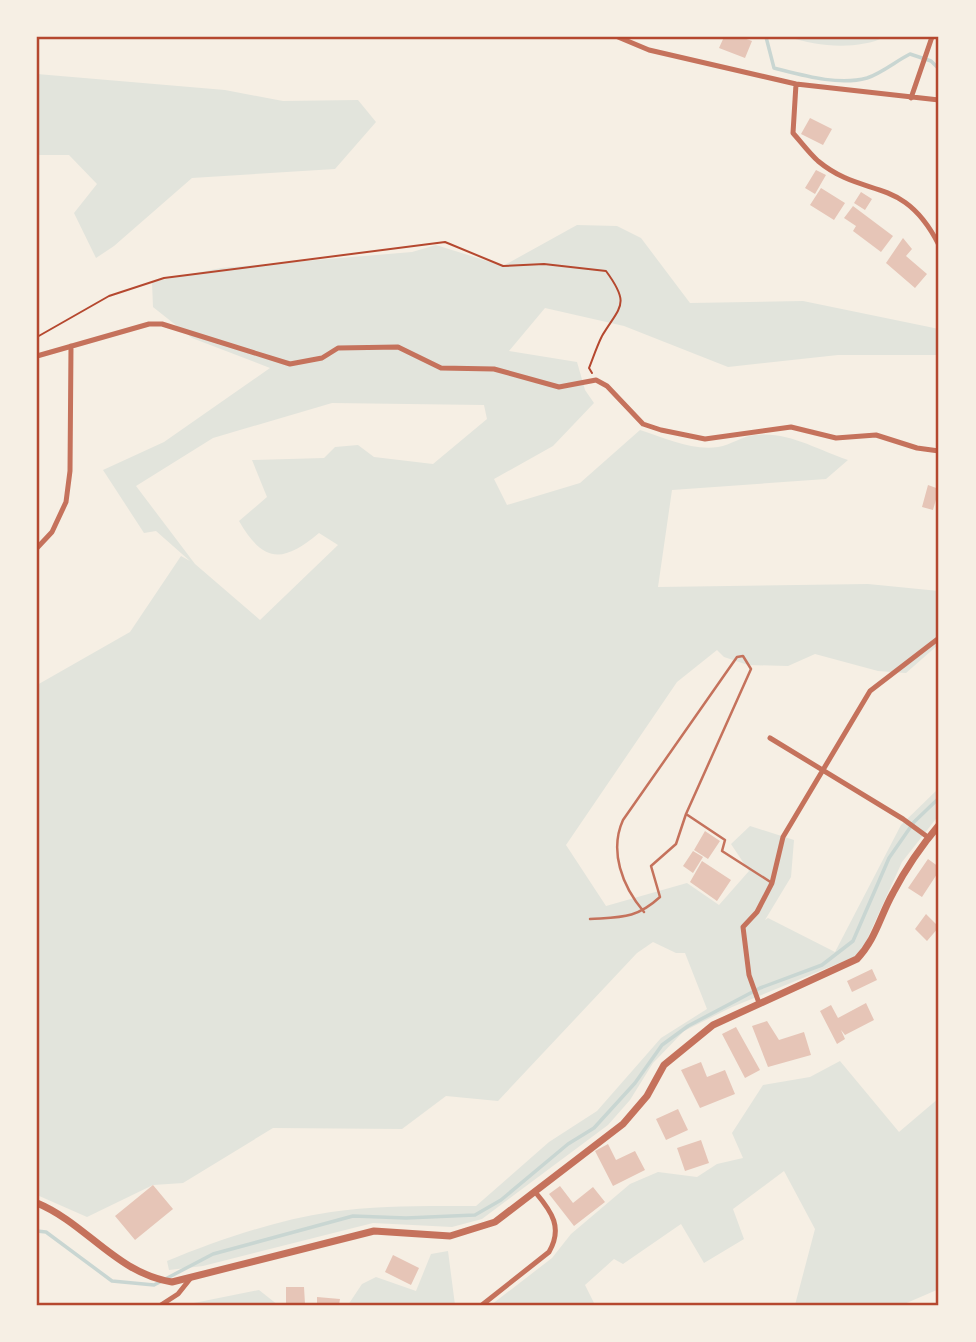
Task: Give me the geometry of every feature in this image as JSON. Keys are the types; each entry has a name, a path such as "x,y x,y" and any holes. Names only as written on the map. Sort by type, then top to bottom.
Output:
{"street":[{"path":"618,37 649,50 796,84 939,100"},
{"path":"911,98 932,37"},
{"path":"796,84 793,133 819,162 903,199 929,225 939,245"},
{"path":"37,356 113,332 162,324 290,364 322,358 338,348 398,347 441,368 494,369 559,387 596,380 607,386 643,424 705,439 791,427 836,438 876,435 917,448 939,451"},
{"path":"37,548 45,542 66,502 70,471 71,346"},
{"path":"759,1003 750,975 743,927 757,912 772,883 783,837 870,691 939,638"},
{"path":"770,738 903,819 929,838"},
{"path":"37,1203 67,1220 122,1265 141,1275 172,1282 374,1231 450,1236 480,1228 509,1213 623,1124 636,1111 674,1054 713,1025 857,959 873,939 892,894 939,824"},
{"path":"482,1305 548,1252 554,1243 556,1225 552,1211 536,1193"},
{"path":"161,1305 178,1294 190,1279"}],"lane":[{"path":"590,919 627,917 644,912 660,897 651,866 676,844 686,814 751,669 743,656 737,657 730,666 623,820 616,836 615,853 634,900 644,912"},
{"path":"686,814 725,840 722,851 772,883"}],"path":[{"path":"37,337 109,296 164,278 445,242 503,266 544,264 606,271 621,297 619,313 602,337 589,368 596,380"}],"shaded area":[{"path":"790,37 885,37 863,44 838,46"},
{"path":"37,74 225,90 283,101 358,100 376,122 335,169 192,178 114,246 96,258 74,213 97,184 69,155 37,155"},
{"path":"577,225 617,226 641,238 690,303 803,301 939,329 939,355 838,355 728,367 624,326 545,308 509,351 577,362 585,390 594,403 553,446 494,479 507,505 580,483 640,430 679,443 708,448 723,446 750,436 779,436 803,442 848,460 826,479 672,490 658,587 868,584 939,591 939,644 906,673 878,671 815,654 788,666 748,665 724,657 717,650 677,682 566,845 606,906 687,883 719,905 749,871 731,844 750,826 794,840 791,877 765,920 768,918 835,952 901,825 939,788 939,815 902,862 864,946 854,957 732,1007 684,1031 653,1063 630,1100 608,1125 482,1219 452,1227 373,1223 203,1266 169,1270 167,1261 186,1253 289,1220 385,1207 476,1206 549,1142 597,1111 661,1038 707,1009 685,953 676,953 653,942 637,953 498,1101 446,1096 402,1129 273,1128 183,1183 153,1185 87,1217 37,1195 37,685 130,632 181,556 190,561 156,531 144,533 103,470 164,442 270,368 192,338 153,307 152,282 221,268 412,252 436,245 503,266","holes":["332,403 484,405 487,419 433,464 374,457 358,445 335,447 324,458 252,460 267,497 239,521 257,545 266,552 284,554 295,550 319,533 338,545 260,620 195,564 136,486 213,438"]},
{"path":"840,1061 899,1132 939,1098 939,1289 902,1305 795,1305 815,1229 784,1171 733,1209 744,1239 704,1263 681,1224 623,1264 614,1259 585,1285 595,1305 491,1305 552,1258 571,1234 630,1184 658,1172 697,1177 717,1164 743,1158 732,1133 763,1085 810,1077"},
{"path":"448,1251 455,1305 348,1305 362,1284 376,1277 416,1291 431,1254"},
{"path":"259,1290 278,1305 184,1305"}],"building":[{"path":"724,37 741,37 752,41 745,58 719,48"},
{"path":"810,118 832,129 823,145 801,134"},
{"path":"816,170 826,175 815,194 805,188"},
{"path":"821,188 845,203 834,220 810,205"},
{"path":"861,192 872,199 865,210 854,203"},
{"path":"853,206 893,236 881,252 853,231 856,226 844,218"},
{"path":"903,238 912,249 906,256 927,274 915,288 886,263"},
{"path":"928,485 939,489 933,510 922,507"},
{"path":"705,831 720,841 708,859 694,850"},
{"path":"693,851 703,857 693,873 683,866"},
{"path":"928,859 939,867 939,871 922,897 908,888"},
{"path":"702,861 731,880 717,901 690,882"},
{"path":"926,914 939,927 927,941 915,929"},
{"path":"872,969 877,980 852,992 847,981"},
{"path":"866,1003 874,1020 845,1035 841,1030 845,1039 837,1044 820,1011 831,1005 838,1018"},
{"path":"767,1021 779,1040 804,1032 811,1055 768,1067 752,1026"},
{"path":"736,1027 760,1070 745,1078 722,1034"},
{"path":"701,1062 707,1077 725,1070 735,1094 700,1108 681,1070"},
{"path":"678,1109 688,1130 666,1140 656,1119"},
{"path":"701,1140 709,1163 685,1171 677,1148"},
{"path":"608,1144 616,1160 635,1151 645,1170 613,1186 595,1151"},
{"path":"153,1185 173,1209 135,1240 115,1216"},
{"path":"560,1186 573,1203 593,1187 605,1202 574,1226 549,1194"},
{"path":"393,1255 419,1268 411,1285 385,1272"},
{"path":"286,1287 304,1287 305,1304 286,1304"},
{"path":"317,1297 340,1299 339,1305 317,1305"}],"waterway":[{"path":"766,37 774,68 820,79 844,81 867,78 910,54 931,61 939,69"},
{"path":"37,1231 46,1232 112,1281 154,1285 213,1254 353,1216 406,1218 475,1215 501,1200 568,1144 594,1128 635,1083 662,1045 688,1026 760,988 822,965 853,941 889,858 914,822 939,798"}]}
